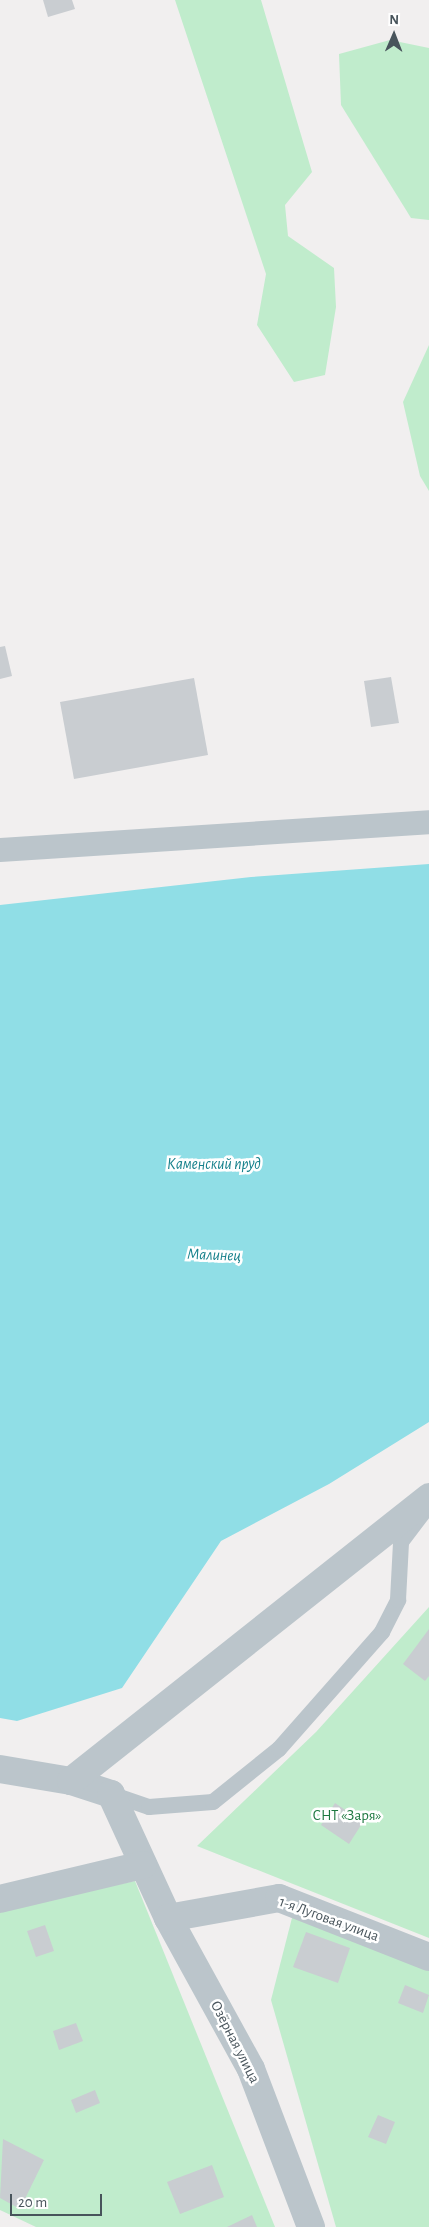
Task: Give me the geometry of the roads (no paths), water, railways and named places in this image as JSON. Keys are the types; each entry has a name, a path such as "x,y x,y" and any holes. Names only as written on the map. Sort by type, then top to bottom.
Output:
{"street":[{"path":"0,850 429,822"},
{"path":"71,1781 429,1497"},
{"path":"0,1768 71,1781 111,1794"},
{"name":"Озёрная улица","path":"111,1794 168,1918 251,2069 311,2227"},
{"path":"0,1899 143,1865"},
{"name":"1-я Луговая улица","path":"168,1918 280,1898 429,1957"}],"lane":[{"path":"111,1794 149,1807 213,1802 279,1749 382,1632 398,1600 402,1542 429,1504"}],"water":[{"name":"Каменский пруд","path":"429,864 429,1422 329,1484 221,1541 122,1688 17,1721 0,1718 0,905 251,877"}],"water label":[{"name":"Малинец","path":"214,1255"}],"park label":[{"name":"СНТ «Заря»","path":"347,1816"}]}
